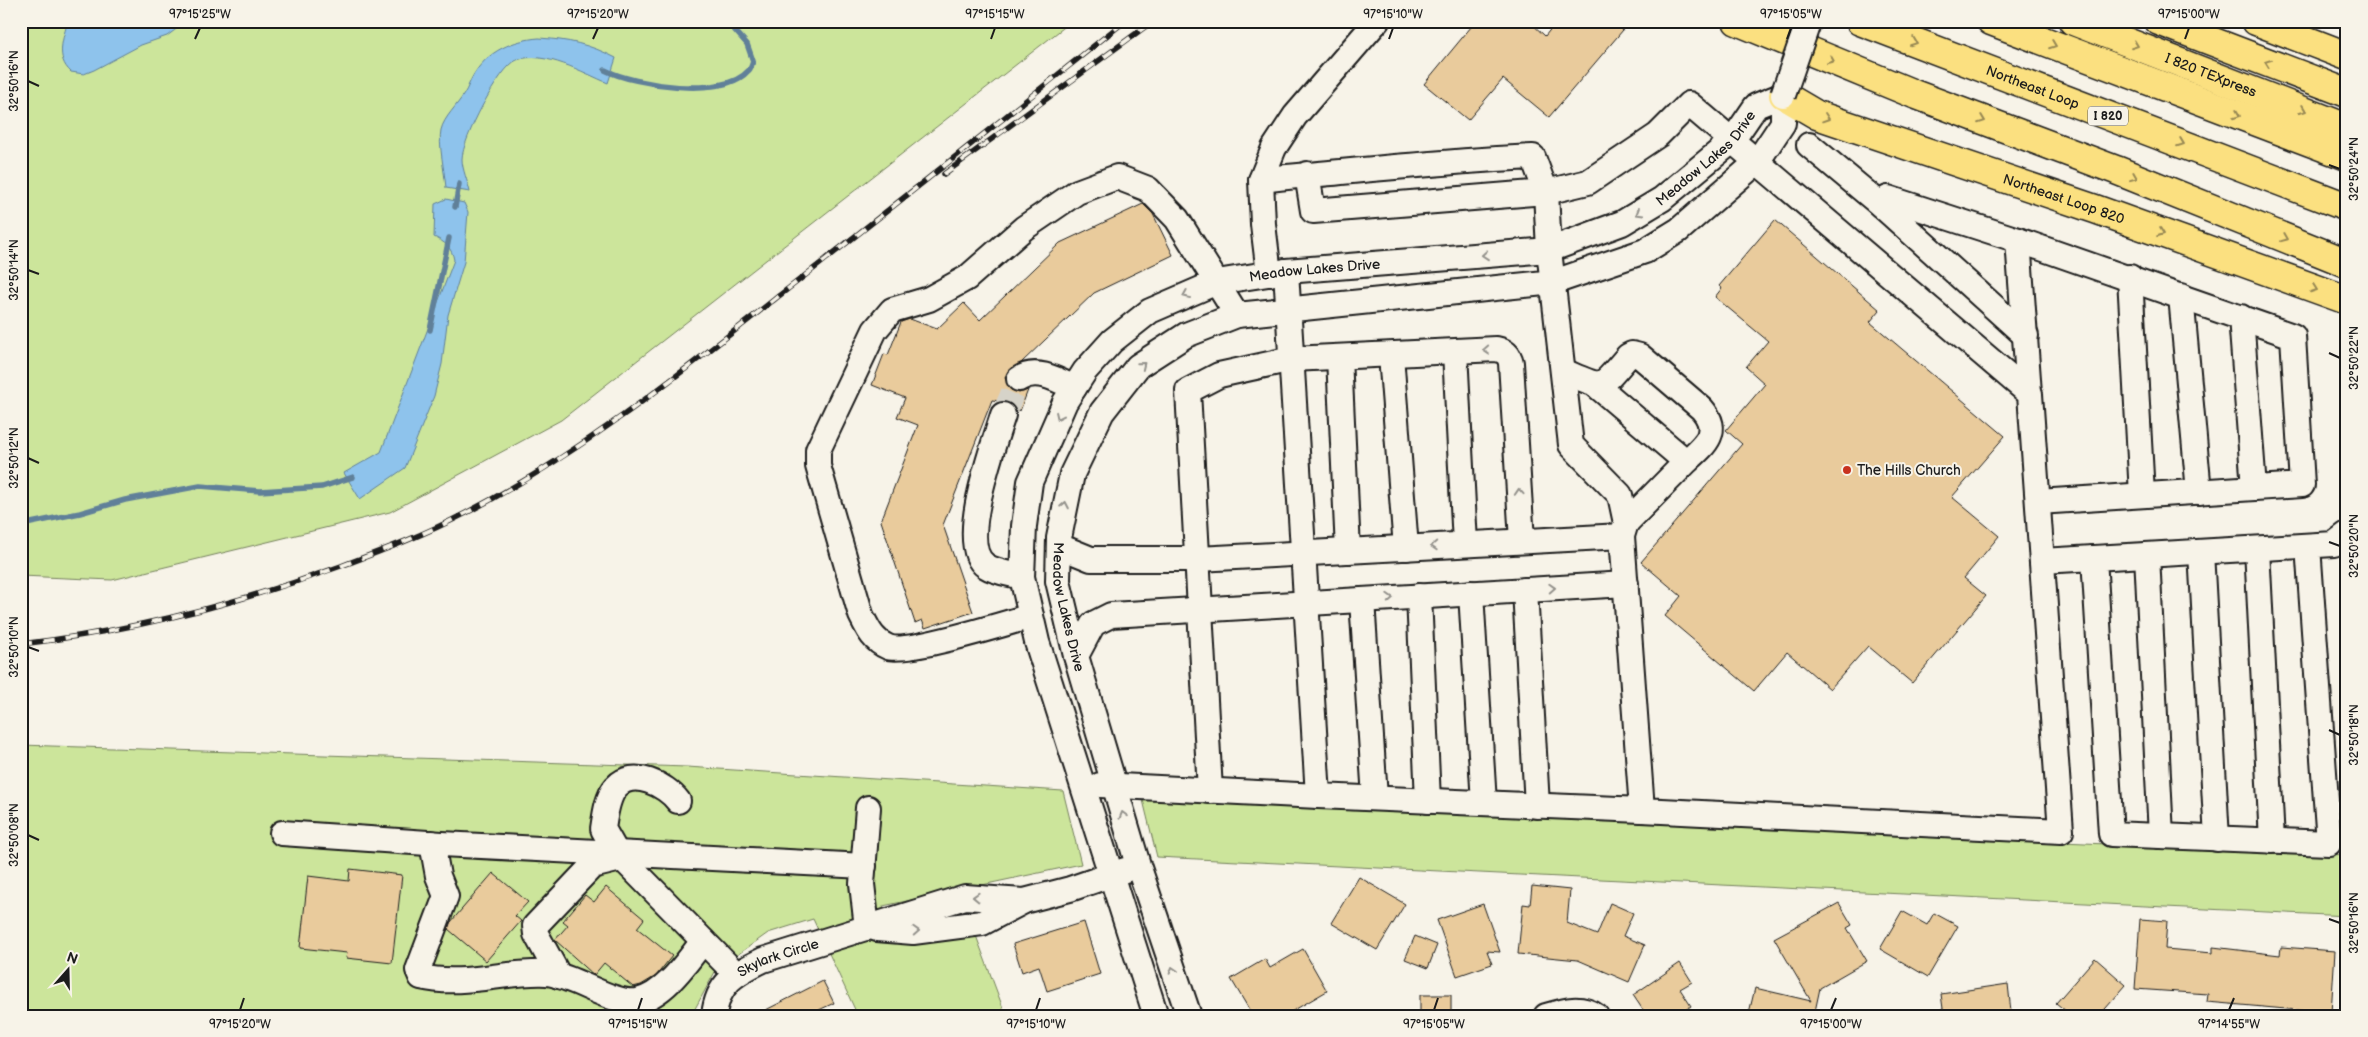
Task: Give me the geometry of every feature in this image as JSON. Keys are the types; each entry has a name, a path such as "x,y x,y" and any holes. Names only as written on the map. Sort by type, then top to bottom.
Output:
{"main road":[{"path":"1737,21 1914,94 2116,170 2347,263"},
{"name":"Northeast Loop","path":"1860,21 2347,207"},
{"path":"1991,21 2347,156"},
{"name":"I 820 TEXpress","path":"2073,21 2347,128"},
{"path":"2159,21 2347,93"},
{"path":"2256,21 2347,56"},
{"name":"Northeast Loop 820","path":"1783,95 1817,115 2095,209 2347,300"}],"street":[{"path":"1318,796 1288,310 1278,272 1261,180 1274,148 1294,116 1377,21"},
{"path":"1783,95 1809,21"},
{"name":"Meadow Lakes Drive","path":"1156,1016 1037,642 1022,577 1024,526 1030,482 1054,426 1074,388 1085,372 1112,341 1150,311 1218,282 1278,272 1549,250 1622,223 1662,199 1732,141 1756,106 1783,95 1783,123 1757,162 1679,230 1645,250 1554,282 1237,315 1186,334 1138,366 1102,412 1072,474 1064,503 1059,546 1058,580 1076,656 1114,786 1138,865 1189,1016"},
{"path":"1307,174 1313,211 1546,192 1588,182 1658,135 1690,104 2029,393"},
{"path":"1809,145 1881,205 2026,336"},
{"path":"1261,180 1409,164 1533,157 1546,192 1549,250 1571,444 1620,496 1624,529 1626,584 1642,810"},
{"path":"1031,616 914,646 890,648 873,638 858,606 818,466 818,450 875,330 892,310 929,299 967,278 1024,228 1077,192 1117,177 1148,189 1177,219 1237,315"},
{"path":"1881,205 1888,198 2130,277 2293,336 2302,485 2038,502"},
{"path":"1081,785 2061,831 2018,240"},
{"path":"2130,277 2142,495"},
{"path":"2182,296 2199,492"},
{"path":"2241,317 2254,488"},
{"path":"1210,791 1188,391 1219,375 1292,360 1496,350 1504,352 1510,357 1522,541"},
{"path":"1455,352 1465,544"},
{"path":"1059,546 1091,559 1198,560 1522,541 1624,529 1688,460 1700,450 1711,436 1711,426 1707,415 1640,356 1632,354 1628,356 1605,382 1596,385"},
{"path":"1391,355 1406,548"},
{"path":"1340,357 1348,551"},
{"path":"1563,371 1596,385 1679,458 1688,460"},
{"path":"1019,379 1025,375 1046,375 1074,388"},
{"path":"1003,415 978,500 973,541 975,553 985,566 1022,577"},
{"path":"2042,562 2334,544 2347,534"},
{"path":"2094,558 2111,834 2330,843 2308,546"},
{"path":"2257,549 2272,841"},
{"path":"2201,552 2216,839"},
{"path":"2147,555 2161,836"},
{"path":"1076,656 1093,624 1111,615 1626,584"},
{"path":"1525,590 1537,806"},
{"path":"1471,593 1484,803"},
{"path":"1419,596 1428,801"},
{"path":"1362,600 1375,798"},
{"path":"678,801 670,790 642,779 625,781 615,787 610,799 603,829 620,855 735,973"},
{"path":"867,928 862,884 868,808"},
{"path":"282,833 620,855 864,866"},
{"path":"432,844 438,876 446,896 418,970 421,977 442,982 546,973 560,976 614,997 636,1001 652,995 679,973 703,941"},
{"path":"560,976 536,934 535,926 592,866 620,855"},
{"name":"Skylark Circle","path":"714,1016 715,1005 723,987 735,973 762,960 867,928 913,932 982,923 1024,901 1070,889 1138,865"},
{"path":"1546,1016 1568,1009 1589,1011 1596,1016"}],"green space":[{"path":"21,21 1072,21 561,420 390,512 112,580 21,576"},
{"path":"21,745 687,767 1063,791 1081,864 883,906 896,941 975,933 1006,1016 858,1016 813,919 768,933 716,970 691,1016 21,1016"},
{"path":"1143,800 2347,855 2347,916 1157,857"}],"water":[{"path":"68,21 187,21 167,36 141,45 84,74 71,72 63,61 62,48"},
{"path":"539,38 579,44 597,49 616,58 608,83 551,60 528,58 517,60 509,65 492,89 468,136 462,159 470,192 446,188 440,143 441,130 464,94 474,74 486,59 502,48 520,41"},
{"path":"446,199 464,203 468,212 464,262 448,315 442,364 434,396 405,468 360,499 344,473 381,452 454,260 452,252 447,246 434,237 435,204"}],"building":[{"path":"1476,21 1529,21 1545,36 1557,21 1613,21 1623,30 1549,117 1503,79 1468,120 1424,84"},
{"path":"1143,204 1153,214 1173,255 1094,293 1021,363 1008,371 1005,378 1011,390 1019,393 1028,390 1020,411 1008,402 992,400 943,525 973,612 925,628 922,620 915,623 881,521 918,425 897,417 905,398 872,385 884,354 888,355 901,322 910,319 937,329 964,303 980,320 1060,243"},
{"name":"The Hills Church","path":"1775,220 1880,310 1870,322 2005,436 1952,497 1999,536 1964,578 1986,596 1912,683 1868,646 1830,689 1787,652 1754,691 1665,616 1681,596 1641,562 1742,444 1726,430 1765,384 1746,367 1768,341 1715,297 1722,288 1719,286"},
{"path":"350,869 402,875 392,963 346,958 347,953 300,948 308,876 349,881"},
{"path":"493,873 528,902 515,916 521,921 486,961 448,929 450,923"},
{"path":"1359,877 1405,904 1377,950 1331,923"},
{"path":"1532,886 1570,890 1567,923 1597,935 1610,903 1633,913 1623,936 1645,945 1629,982 1578,960 1518,954 1523,904 1530,905"},
{"path":"606,887 644,919 637,928 672,956 656,976 641,985 633,987 604,963 594,975 555,940 568,925 563,921 585,895 594,902"},
{"path":"1839,903 1852,925 1847,928 1867,961 1820,988 1814,1016 1760,1016 1749,1013 1755,988 1811,1001 1774,938"},
{"path":"1483,904 1500,952 1487,951 1492,964 1457,976 1437,920"},
{"path":"1902,911 1927,925 1934,913 1958,926 1928,977 1880,949"},
{"path":"2140,919 2167,921 2165,949 2213,953 2213,947 2280,955 2281,947 2335,951 2331,1013 2207,1002 2208,994 2135,989"},
{"path":"1084,922 1100,974 1047,991 1039,966 1022,972 1013,944"},
{"path":"1415,936 1437,945 1428,968 1405,959"},
{"path":"1303,949 1327,991 1284,1016 1253,1016 1231,979 1265,959 1270,968"},
{"path":"2095,958 2126,985 2099,1016 2072,1016 2056,1003"},
{"path":"1680,963 1692,982 1680,989 1691,1006 1677,1016 1647,1016 1633,995"},
{"path":"823,981 834,1003 819,1010 822,1016 754,1016"},
{"path":"2008,984 2011,1012 1997,1016 1944,1016 1941,994"},
{"path":"1420,995 1451,995 1451,1016 1420,1016"}],"waterway":[{"path":"605,70 636,80 678,87 720,85 736,80 749,70 753,61 747,44 731,26 729,21"},
{"path":"455,207 459,184"},
{"path":"430,330 449,238"},
{"path":"21,525 80,513 125,500 200,486 260,491 322,487 353,477"}],"tunnel":[{"path":"1003,415 1019,379"}],"railway":[{"path":"21,644 143,624 223,604 302,580 405,541 451,521 508,490 589,439 667,383 867,227 1125,21"},
{"path":"944,174 1153,21"}],"place":[{"name":"The Hills Church","path":"1847,470"}]}
